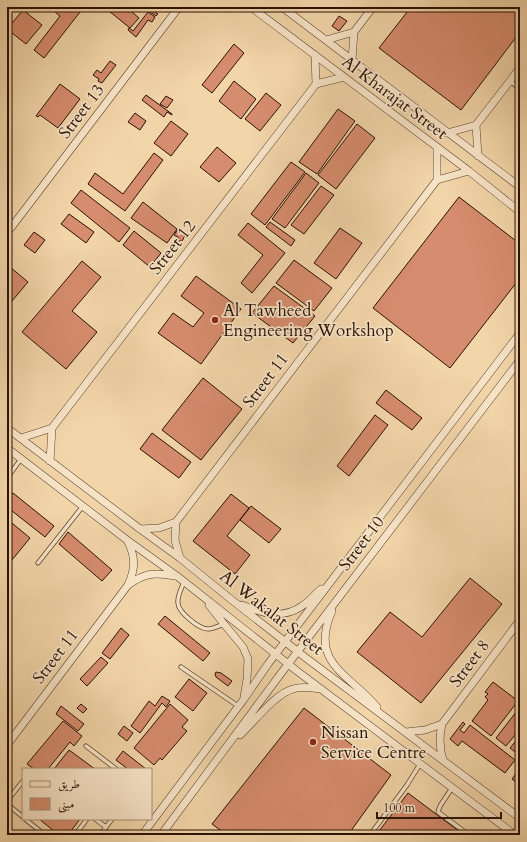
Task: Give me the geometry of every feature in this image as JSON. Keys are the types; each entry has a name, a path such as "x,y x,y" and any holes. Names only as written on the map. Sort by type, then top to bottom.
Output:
{"street":[{"name":"Street 13","path":"7,233 179,7"},
{"name":"Al Kharajat Street","path":"252,7 469,171 519,212"},
{"name":"Al Kharajat Street","path":"282,7 520,187"},
{"path":"352,60 354,32 373,7"},
{"path":"326,40 354,32"},
{"path":"315,55 316,84 344,77"},
{"path":"447,133 476,125 520,68"},
{"name":"Street 12","path":"52,428 316,84"},
{"path":"476,125 478,156"},
{"path":"437,147 437,180 469,171"},
{"name":"Street 11","path":"176,522 437,180"},
{"name":"Street 10","path":"142,835 285,642 520,333"},
{"name":"Street 10","path":"161,835 288,663 298,652 520,360"},
{"name":"Al Wakalat Street","path":"7,428 180,558 298,652 520,818"},
{"path":"21,438 52,428 50,461"},
{"name":"Al Wakalat Street","path":"7,448 127,540 184,581 276,654 512,834"},
{"path":"140,529 159,528 176,522 175,540 180,558"},
{"name":"Street 11","path":"7,745 128,585 133,574 134,562 132,550 127,540"},
{"name":"Street 10","path":"233,601 260,612 272,615 284,614 303,606 337,573"},
{"name":"Street 11","path":"128,585 139,577 149,574 177,576"},
{"path":"204,598 243,647 248,659 244,699"},
{"path":"336,601 326,626 325,638 327,651 336,668 368,696 385,716"},
{"name":"Street 8","path":"443,760 439,741 442,724 520,620"},
{"name":"Street 10","path":"228,746 287,691 294,688 303,687 323,690"},
{"path":"406,732 425,730 442,724"}],"lane":[{"path":"510,81 520,89"},
{"path":"7,478 21,459"},
{"path":"38,563 83,506"},
{"path":"184,581 178,602 179,608 184,615 206,629 211,629 224,624"},
{"path":"181,667 238,706"},
{"path":"86,746 115,768"},
{"path":"370,835 407,785 420,764"},
{"path":"22,782 7,802 22,816"},
{"path":"452,788 440,806 438,812 469,835"},
{"path":"26,820 39,833"},
{"path":"75,835 86,820"},
{"path":"96,820 106,827"},
{"path":"100,835 111,820"}],"building":[{"path":"49,7 84,7 44,58 34,50 60,16"},
{"path":"104,7 126,7 139,18 130,28"},
{"path":"147,7 158,14 156,16 146,9"},
{"path":"411,7 520,7 520,32 461,110 379,48"},
{"path":"23,10 42,25 26,44 7,29"},
{"path":"148,12 155,17 152,22 148,20 136,37 128,30 129,28 133,31"},
{"path":"339,16 347,21 339,31 332,26"},
{"path":"234,44 244,53 212,93 202,85"},
{"path":"110,61 116,65 102,83 93,75 97,70 101,73"},
{"path":"234,81 256,99 241,119 219,101"},
{"path":"60,84 80,99 58,128 40,115 38,117 36,116"},
{"path":"266,93 281,105 260,131 245,119"},
{"path":"146,95 172,115 167,112 164,117 142,100"},
{"path":"166,96 173,100 167,108 160,104"},
{"path":"338,109 355,121 317,174 299,162"},
{"path":"135,113 146,121 140,130 128,122"},
{"path":"171,121 188,134 171,156 154,143"},
{"path":"357,124 375,138 336,189 318,175"},
{"path":"217,147 236,163 219,182 200,167"},
{"path":"154,153 163,160 125,211 88,184 95,173 123,194"},
{"path":"291,162 305,172 265,225 251,214"},
{"path":"306,173 319,183 285,228 272,219"},
{"path":"321,186 334,195 304,234 291,225"},
{"path":"81,190 130,228 119,242 71,203"},
{"path":"459,197 520,244 520,278 450,368 373,308"},
{"path":"143,202 177,229 167,243 131,218"},
{"path":"69,214 94,232 86,243 61,224"},
{"path":"270,222 295,240 291,246 266,227"},
{"path":"248,223 285,253 252,293 241,283 263,255 238,235"},
{"path":"340,228 362,243 336,279 314,263"},
{"path":"178,229 186,234 182,241 177,240 179,238 174,235"},
{"path":"134,231 161,253 150,267 123,245"},
{"path":"34,232 45,240 35,253 24,245"},
{"path":"294,260 332,288 314,311 276,283"},
{"path":"82,261 101,277 72,311 97,332 66,369 22,332"},
{"path":"10,267 28,282 7,307 7,271"},
{"name":"Al Tawheed Engineering Workshop","path":"196,276 241,309 201,364 158,333 173,313 193,327 204,313 181,296"},
{"path":"274,286 315,316 293,343 252,313"},
{"path":"203,378 242,409 201,460 162,430"},
{"path":"386,390 422,418 412,430 376,403"},
{"path":"375,415 388,425 349,476 337,466"},
{"path":"152,433 191,462 179,478 140,449"},
{"path":"13,493 54,526 45,537 7,507 7,500"},
{"path":"231,494 249,508 227,536 250,555 235,574 193,541"},
{"path":"251,506 281,529 269,543 240,520"},
{"path":"7,519 30,538 7,566"},
{"path":"68,532 112,570 102,581 59,544"},
{"path":"470,578 502,604 421,703 357,652 390,612 422,637"},
{"path":"165,616 210,653 203,661 158,624"},
{"path":"121,628 129,635 110,659 102,653"},
{"path":"101,657 108,663 87,686 80,679"},
{"path":"216,672 221,673 232,681 228,686 216,677"},
{"path":"189,679 207,693 193,711 175,697"},
{"path":"493,682 518,701 491,736 472,721 488,700 485,697 488,694 485,692"},
{"path":"162,696 170,701 166,707 162,703 140,733 131,726 149,701 155,706"},
{"path":"81,704 87,709 83,713 77,708"},
{"path":"170,704 188,720 182,727 187,731 162,760 160,758 154,765 134,748"},
{"path":"61,706 84,724 78,731 56,714"},
{"path":"520,707 520,729 506,746 496,738"},
{"name":"Nissan Service Centre","path":"304,708 391,775 348,835 227,835 212,824"},
{"path":"63,721 82,736 74,746 70,742 49,768 33,768 27,764"},
{"path":"463,722 465,724 460,730 464,733 470,725 515,760 505,773 462,741 458,746 450,739"},
{"path":"124,726 133,733 127,741 118,734"},
{"path":"520,736 520,756 510,748"},
{"path":"69,750 94,768 55,768"},
{"path":"123,751 145,768 127,768 116,760"},
{"path":"520,768 520,785 512,779"},
{"path":"408,793 464,835 376,835"},
{"path":"40,820 79,820 68,835 59,835"}],"place":[{"name":"Al Tawheed Engineering Workshop","path":"215,320"},
{"name":"Nissan Service Centre","path":"313,742"}]}
